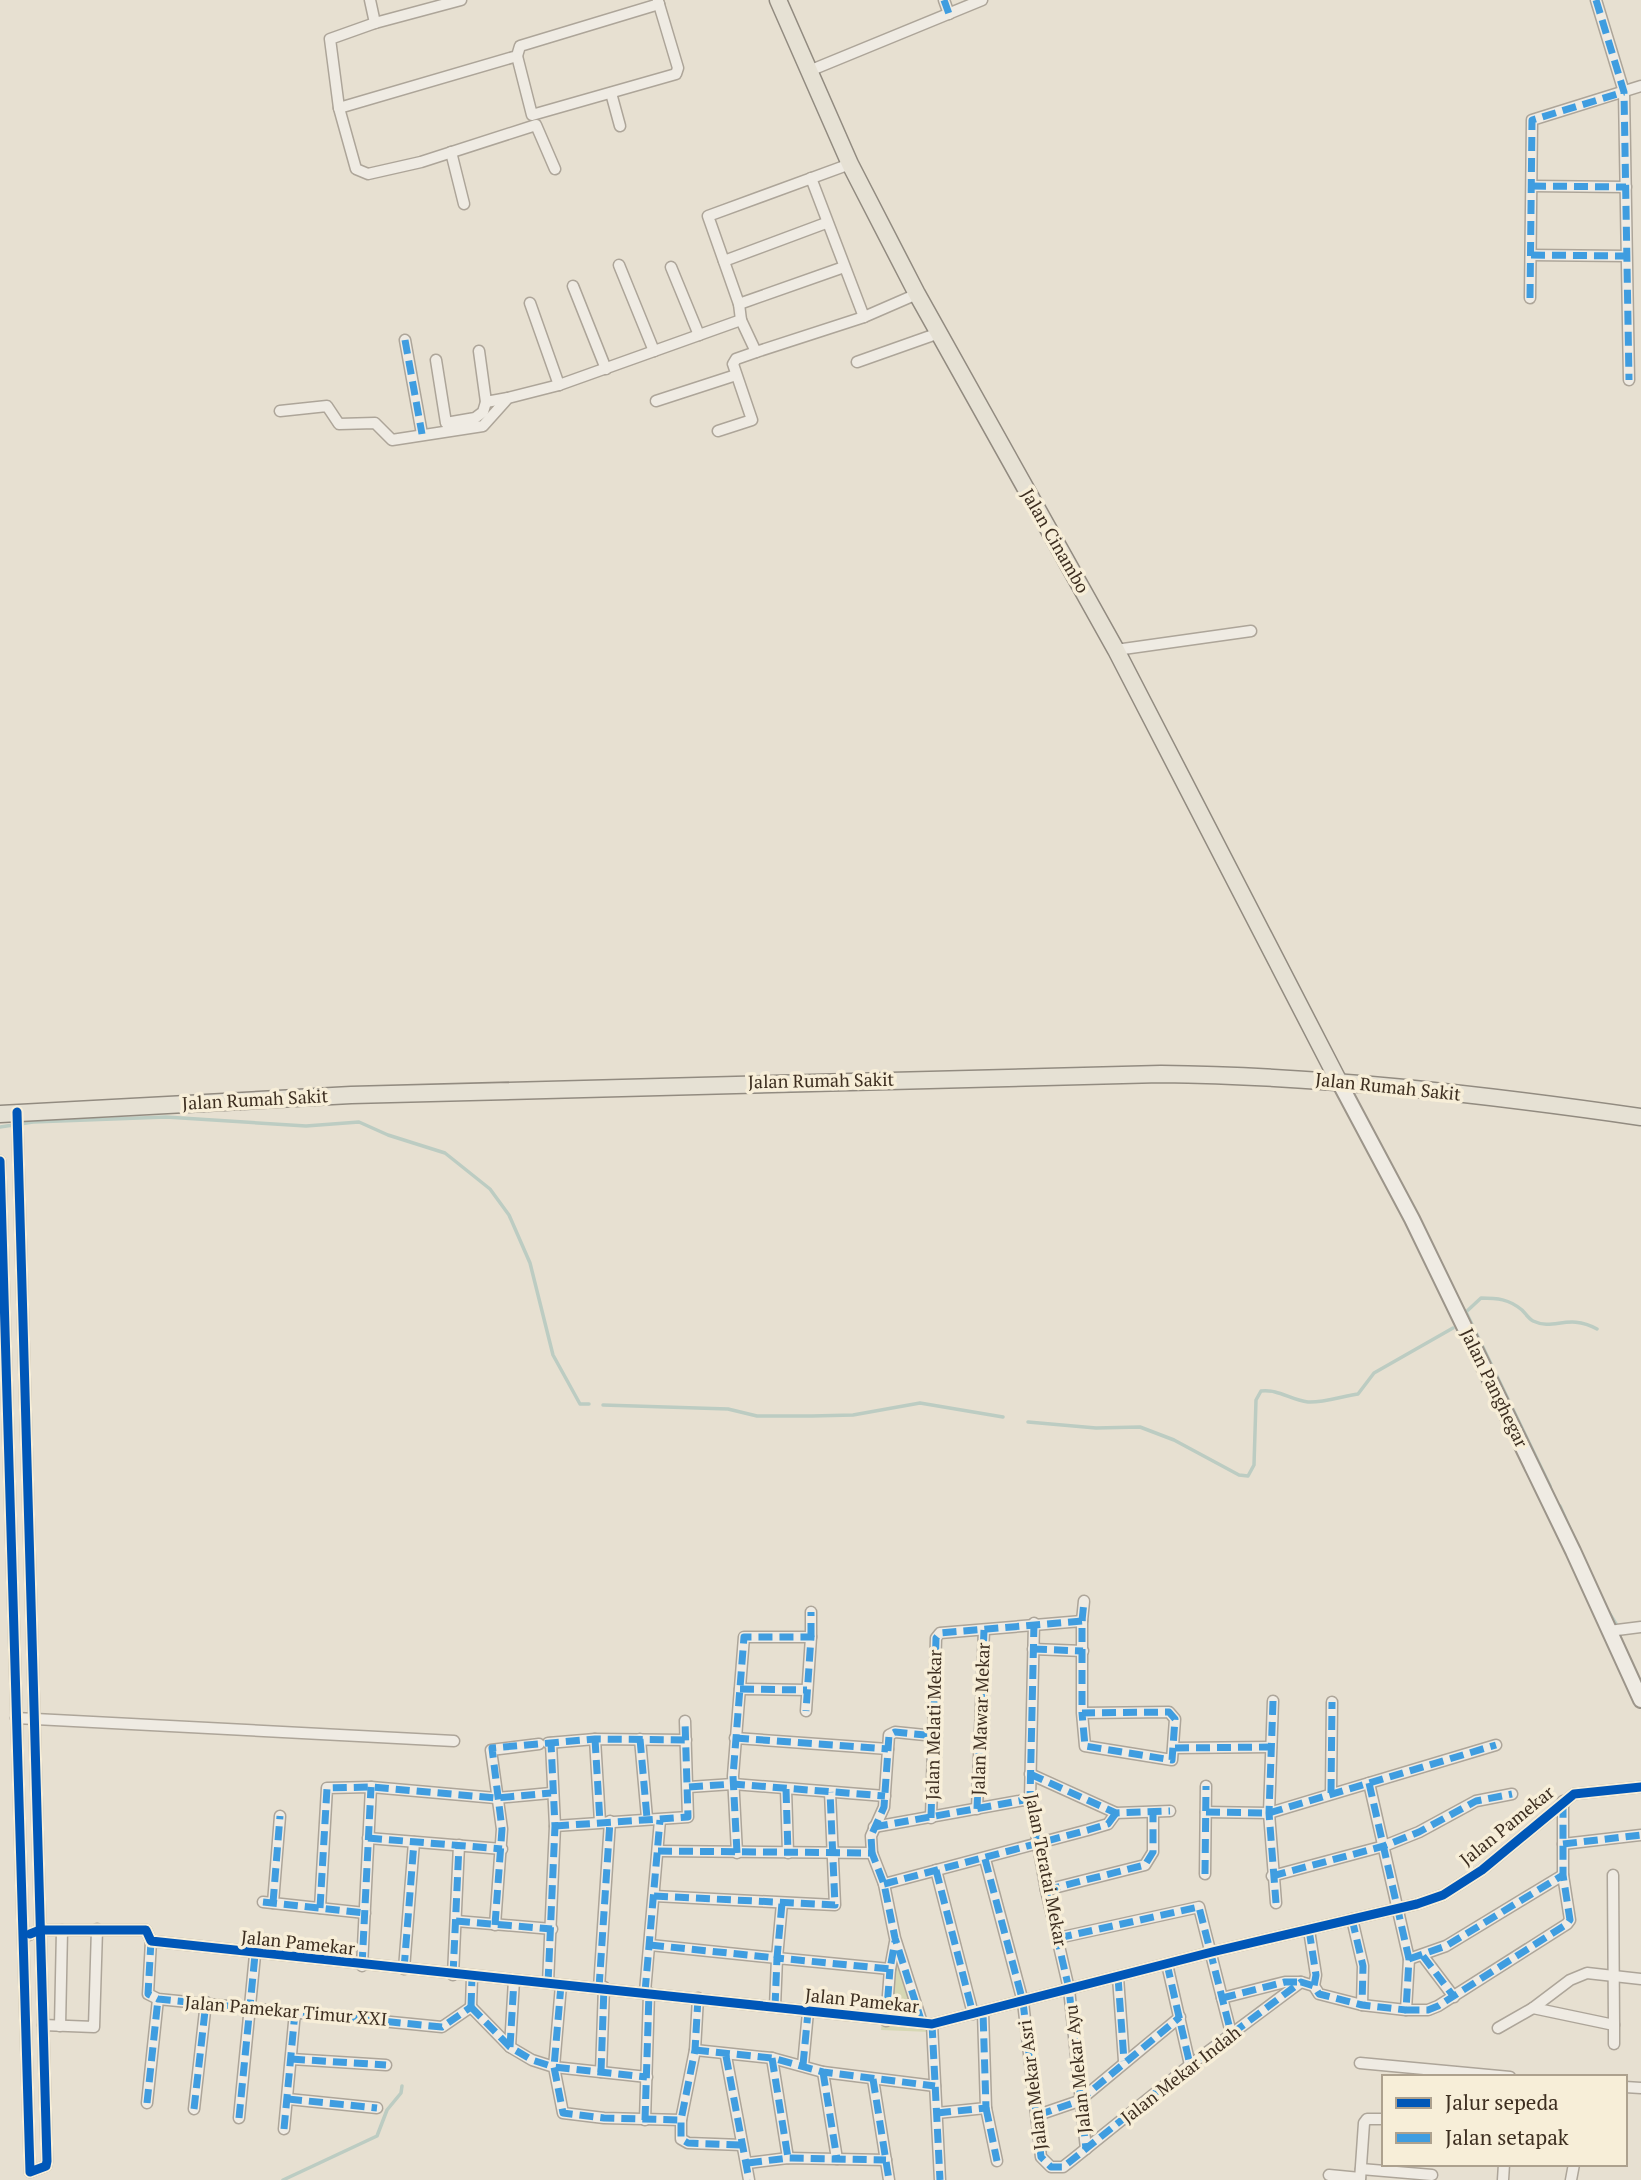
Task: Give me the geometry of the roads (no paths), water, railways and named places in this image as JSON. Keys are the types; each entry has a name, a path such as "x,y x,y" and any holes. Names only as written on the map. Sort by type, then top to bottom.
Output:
{"main road":[{"name":"Jalan Cinambo","path":"778,0 847,156 916,294 1116,650 1338,1080"},
{"name":"Jalan Rumah Sakit","path":"13,1120 351,1095 1161,1074 1338,1080 1641,1116"}],"street":[{"path":"370,0 375,23"},
{"path":"461,0 333,35 330,39 339,108 356,169 365,174 451,152 534,120 678,72 658,2 520,46 517,56 534,120 555,169"},
{"path":"944,0 949,14"},
{"path":"809,71 982,0"},
{"path":"1596,0 1624,92 1629,380"},
{"path":"339,108 517,56"},
{"path":"1530,298 1532,120 1641,86"},
{"path":"611,93 620,126"},
{"path":"451,152 464,204"},
{"path":"756,352 741,320 739,304 707,220 709,213 811,178 847,156"},
{"path":"811,178 864,317"},
{"path":"1532,186 1626,187"},
{"path":"724,261 826,223"},
{"path":"1531,255 1626,256"},
{"path":"620,265 654,351"},
{"path":"671,267 699,335"},
{"path":"739,304 844,267"},
{"path":"573,286 606,369"},
{"path":"718,431 752,420 733,361 864,317 916,294"},
{"path":"530,303 559,385"},
{"path":"486,402 559,385 741,320"},
{"path":"857,362 939,333"},
{"path":"405,340 422,434"},
{"path":"436,360 446,423 475,418 484,412 486,402 479,351"},
{"path":"656,401 736,375"},
{"path":"280,411 327,406 339,424 375,423 392,440 483,426 508,398"},
{"path":"1116,650 1251,631"},
{"name":"Jalan Panghegar","path":"1338,1080 1412,1219 1641,1700"},
{"path":"0,1161 30,2172 46,2166 47,2161 13,1120"},
{"path":"1082,1713 1169,1712 1175,1719 1175,1748 1172,1760 1090,1749 1082,1741 1082,1713 1083,1651 1082,1621 1084,1601"},
{"path":"806,1711 811,1612"},
{"path":"984,1630 1034,1623 1082,1621"},
{"name":"Jalan Teratai Mekar","path":"1034,1623 1030,1799 1046,1890 1069,1989"},
{"path":"1609,1631 1641,1627"},
{"name":"Jalan Melati Mekar","path":"931,1818 936,1638 940,1633 984,1630"},
{"name":"Jalan Mawar Mekar","path":"977,1809 984,1630"},
{"path":"737,1853 733,1784 744,1637 811,1637"},
{"path":"1033,1649 1083,1651"},
{"path":"740,1689 807,1690"},
{"path":"1273,1701 1269,1813 1276,1903"},
{"path":"1331,1793 1332,1702"},
{"path":"16,1718 454,1741"},
{"path":"555,1826 688,1817 685,1721"},
{"path":"935,1735 891,1732 885,1796 881,1818 874,1827 872,1853 884,1884 895,1938 927,2023 935,2086 940,2180"},
{"path":"735,1738 888,1749"},
{"path":"495,1925 502,1849 492,1748 594,1739 685,1740"},
{"path":"594,1739 605,1821 601,2072"},
{"path":"639,1739 648,1818"},
{"path":"546,1743 555,1826 548,1983"},
{"path":"1206,1812 1269,1813 1496,1745"},
{"path":"1175,1748 1271,1747"},
{"path":"1030,1774 1116,1813 1170,1811"},
{"path":"1369,1783 1409,1959 1406,2010"},
{"path":"689,1787 733,1784 885,1796"},
{"path":"1205,1874 1206,1786"},
{"path":"320,1908 327,1788 371,1787 496,1798 551,1793"},
{"path":"362,1966 371,1787"},
{"name":"Jalan Pamekar","path":"40,1930 146,1930 151,1941 255,1955 602,1987 886,2021 927,2023 1023,2002 1443,1895 1482,1870 1574,1794 1641,1787"},
{"path":"786,1789 789,1853"},
{"path":"654,1896 835,1905 830,1793"},
{"path":"1272,1876 1384,1846 1419,1832 1476,1801 1512,1794"},
{"path":"874,1827 1030,1799"},
{"path":"1222,1998 1285,1982 1301,1982 1314,1986 1319,1994 1362,2005 1406,2010 1428,2010 1454,1997 1570,1920 1563,1875 1563,1801"},
{"path":"884,1884 1108,1824 1116,1813"},
{"path":"1046,1890 1145,1865 1153,1852 1153,1813"},
{"path":"280,1816 268,1903 365,1913"},
{"path":"645,2120 647,1993 660,1820"},
{"path":"1563,1844 1641,1835"},
{"path":"368,1838 502,1849"},
{"path":"404,1969 414,1842"},
{"path":"453,1975 459,1845"},
{"path":"658,1851 872,1853"},
{"name":"Jalan Mekar Asri","path":"985,1858 1023,2002 1041,2157 1048,2165"},
{"path":"936,1870 978,2013 986,2108 998,2161"},
{"path":"1409,1959 1446,1946 1563,1875"},
{"path":"1614,1875 1614,2044"},
{"path":"775,2007 782,1903"},
{"path":"1058,1938 1196,1907 1201,1910 1231,2037"},
{"path":"1352,1919 1363,1966 1362,2005"},
{"path":"456,1921 552,1930"},
{"path":"43,2025 94,2027 97,1929"},
{"path":"24,1937 40,1930"},
{"path":"60,2026 62,1930"},
{"path":"1309,1930 1316,1975 1314,1986"},
{"path":"886,2021 895,1938"},
{"path":"147,2103 158,1999 148,1994 151,1941"},
{"path":"650,1945 890,1969"},
{"path":"239,2118 255,1955"},
{"path":"1423,1956 1454,1997"},
{"path":"1167,1964 1190,2065"},
{"path":"1498,2028 1533,2008 1570,1980 1587,1973 1641,1979"},
{"path":"472,1976 471,2007 510,2046 532,2060 554,2067 647,2077"},
{"path":"1118,1977 1124,2061"},
{"path":"510,2046 514,1980"},
{"name":"Jalan Mekar Indah","path":"1048,2165 1063,2167 1190,2065 1231,2037 1301,1982"},
{"path":"561,1985 554,2067 563,2113 645,2120 681,2120"},
{"name":"Jalan Mekar Ayu","path":"1069,1989 1086,2149"},
{"path":"698,1998 695,2050 681,2120 683,2142 742,2145"},
{"name":"Jalan Pamekar Timur XXI","path":"158,1999 442,2027 471,2007"},
{"path":"194,2109 206,2002"},
{"path":"1533,2008 1614,2025"},
{"path":"284,2129 295,2012"},
{"path":"803,2064 808,2012"},
{"path":"1038,2115 1070,2107 1079,2101 1180,2017"},
{"path":"695,2050 726,2056 772,2058 803,2064 823,2072 935,2086"},
{"path":"726,2056 742,2145 748,2163 749,2180"},
{"path":"772,2058 788,2158"},
{"path":"291,2059 386,2065"},
{"path":"1360,2063 1489,2075"},
{"path":"823,2072 837,2160"},
{"path":"873,2078 889,2180"},
{"path":"288,2099 377,2108"},
{"path":"937,2113 986,2108"},
{"path":"1361,2176 1364,2123 1367,2119 1382,2119"},
{"path":"748,2163 788,2158 887,2160"},
{"path":"1329,2175 1433,2173"}],"waterway":[{"path":"0,1127 33,1122 166,1117 306,1126 359,1122 388,1135 445,1153 490,1189 509,1215 530,1263 553,1355 580,1404 589,1404"},
{"path":"1466,1312 1481,1298 1498,1299 1512,1303 1541,1324 1578,1322 1597,1329"},
{"path":"1466,1312 1550,1486"},
{"path":"1028,1422 1096,1428 1140,1427 1174,1440 1239,1475 1248,1476 1254,1465 1256,1400 1261,1391 1308,1402 1358,1394 1374,1373 1453,1328"},
{"path":"603,1405 728,1409 757,1416 812,1416 853,1415 920,1403 1003,1417"},
{"path":"1560,1506 1574,1538"},
{"path":"1608,1611 1618,1627"},
{"path":"283,2180 377,2136 387,2110 401,2093 402,2086"}]}
